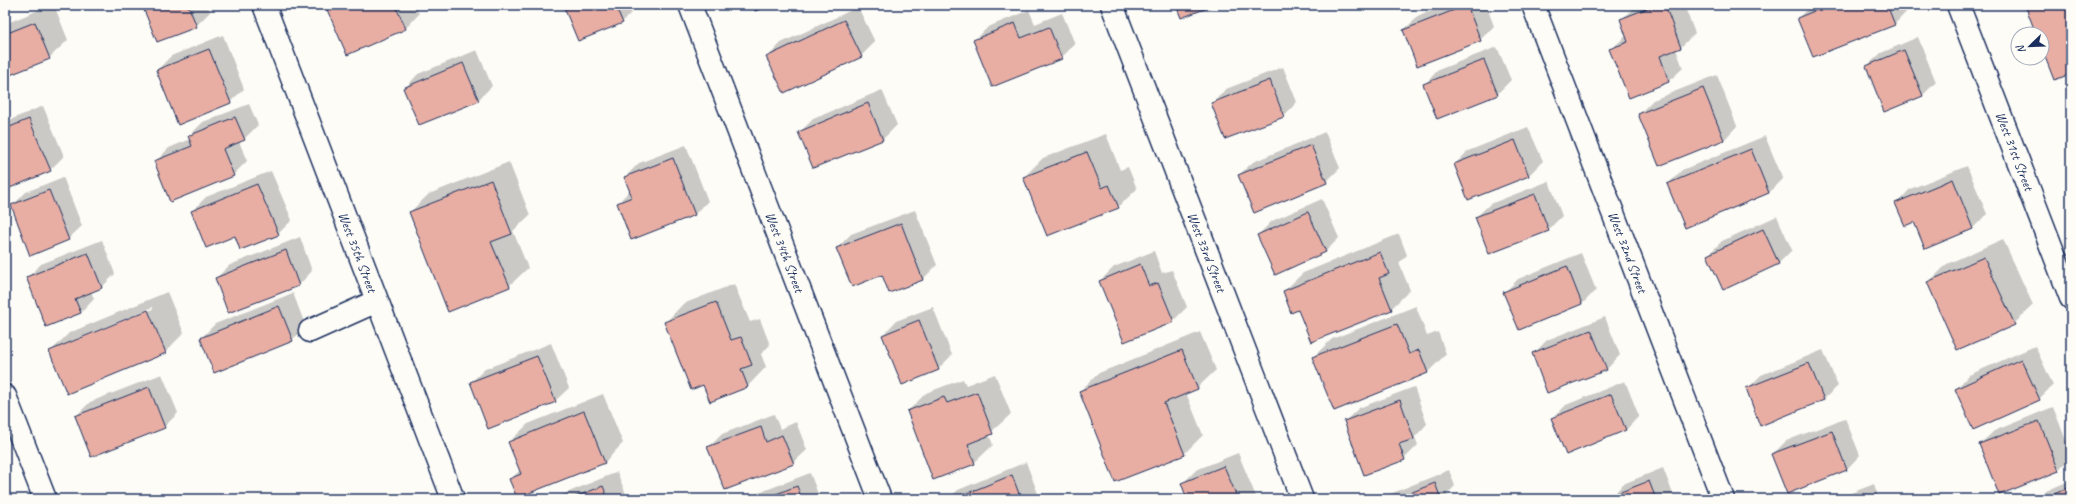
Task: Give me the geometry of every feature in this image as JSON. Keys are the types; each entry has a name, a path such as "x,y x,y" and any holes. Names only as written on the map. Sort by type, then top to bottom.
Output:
{"street":[{"name":"West 35th Street","path":"264,5 453,499"},
{"name":"West 34th Street","path":"690,5 880,499"},
{"name":"West 33rd Street","path":"1112,5 1302,499"},
{"name":"West 32nd Street","path":"1533,5 1723,499"},
{"name":"West 31st Street","path":"1958,5 2071,298"},
{"path":"310,331 377,301"},
{"path":"5,396 45,499"}],"building":[{"path":"142,5 188,5 197,27 157,42"},
{"path":"325,5 395,5 406,29 347,55"},
{"path":"563,5 615,5 623,23 578,41"},
{"path":"753,5 771,5 755,11"},
{"path":"1176,5 1215,5 1181,18"},
{"path":"1467,5 1481,41 1417,66 1403,30"},
{"path":"1656,5 1665,5 1681,48 1660,56 1669,82 1629,98 1609,49 1628,42 1620,19"},
{"path":"1829,5 1887,5 1895,25 1813,57 1797,18"},
{"path":"2025,5 2071,5 2071,74 2054,80 2049,66 2050,66 2050,26 2033,26"},
{"path":"844,20 862,57 784,93 766,57"},
{"path":"35,22 50,59 5,77 5,34"},
{"path":"1015,23 1021,38 1049,27 1062,59 992,87 973,40"},
{"path":"209,49 231,103 178,125 156,70"},
{"path":"1904,50 1923,96 1884,112 1866,66"},
{"path":"1484,60 1498,95 1437,119 1423,84"},
{"path":"463,63 479,101 419,125 403,88"},
{"path":"1270,80 1284,117 1225,139 1211,103"},
{"path":"1703,88 1724,140 1659,166 1638,114"},
{"path":"868,103 883,140 813,168 798,132"},
{"path":"235,117 245,140 223,149 234,176 170,202 154,161 192,146 188,136"},
{"path":"29,119 51,171 5,190 5,129"},
{"path":"1515,140 1529,176 1468,200 1454,164"},
{"path":"1311,145 1327,183 1254,213 1238,175"},
{"path":"1751,149 1769,193 1685,228 1667,184"},
{"path":"1087,152 1102,188 1109,185 1119,208 1047,236 1023,177"},
{"path":"673,158 695,215 631,240 617,203 632,197 624,177"},
{"path":"1953,179 1973,229 1925,249 1914,222 1905,226 1895,203"},
{"path":"491,180 512,234 491,242 510,287 448,312 409,212"},
{"path":"257,184 279,235 240,250 235,236 206,248 191,211"},
{"path":"49,190 69,240 30,256 11,205"},
{"path":"1535,194 1549,231 1489,254 1475,217"},
{"path":"1308,212 1326,252 1275,275 1257,235"},
{"path":"901,223 923,280 889,293 882,275 852,287 836,248"},
{"path":"1763,229 1779,264 1723,290 1707,255"},
{"path":"286,250 299,286 228,313 215,278"},
{"path":"1380,252 1389,274 1379,278 1392,310 1311,342 1298,310 1291,313 1283,291"},
{"path":"88,253 102,288 75,299 81,313 46,327 26,277"},
{"path":"1984,257 2015,325 1957,350 1927,282"},
{"path":"1140,264 1149,286 1158,283 1174,322 1124,342 1099,281"},
{"path":"1567,266 1582,304 1519,330 1503,292"},
{"path":"716,302 731,340 741,337 752,365 741,369 748,387 710,402 703,385 691,390 664,322"},
{"path":"279,306 293,341 214,373 200,338"},
{"path":"148,310 166,353 67,394 49,351"},
{"path":"919,320 939,370 902,385 882,335"},
{"path":"1397,324 1409,354 1419,350 1428,373 1334,411 1312,357"},
{"path":"1591,330 1607,370 1547,393 1532,353"},
{"path":"1182,350 1198,389 1164,403 1185,455 1115,482 1079,391"},
{"path":"537,356 556,402 488,429 470,382"},
{"path":"2021,359 2040,400 1973,430 1955,389"},
{"path":"1809,363 1824,400 1760,426 1746,388"},
{"path":"149,387 165,428 91,457 75,416"},
{"path":"977,392 993,434 968,444 975,464 933,480 907,411 944,397 947,403"},
{"path":"1611,394 1626,430 1566,455 1551,418"},
{"path":"1400,400 1414,439 1399,444 1405,460 1364,475 1344,421"},
{"path":"584,411 605,463 517,498 509,479 521,474 508,442"},
{"path":"2039,421 2059,471 1999,495 1979,444"},
{"path":"761,427 766,442 782,435 794,464 725,490 707,447"},
{"path":"1832,431 1847,470 1787,494 1771,454"},
{"path":"1224,466 1238,499 1187,499 1181,483"},
{"path":"1012,475 1021,499 953,499"},
{"path":"1649,481 1656,499 1609,499 1608,497"},
{"path":"1435,483 1441,499 1395,499"},
{"path":"603,486 608,499 570,499"},
{"path":"797,486 802,499 763,499"},
{"path":"2070,487 2071,499 2043,499"}]}
